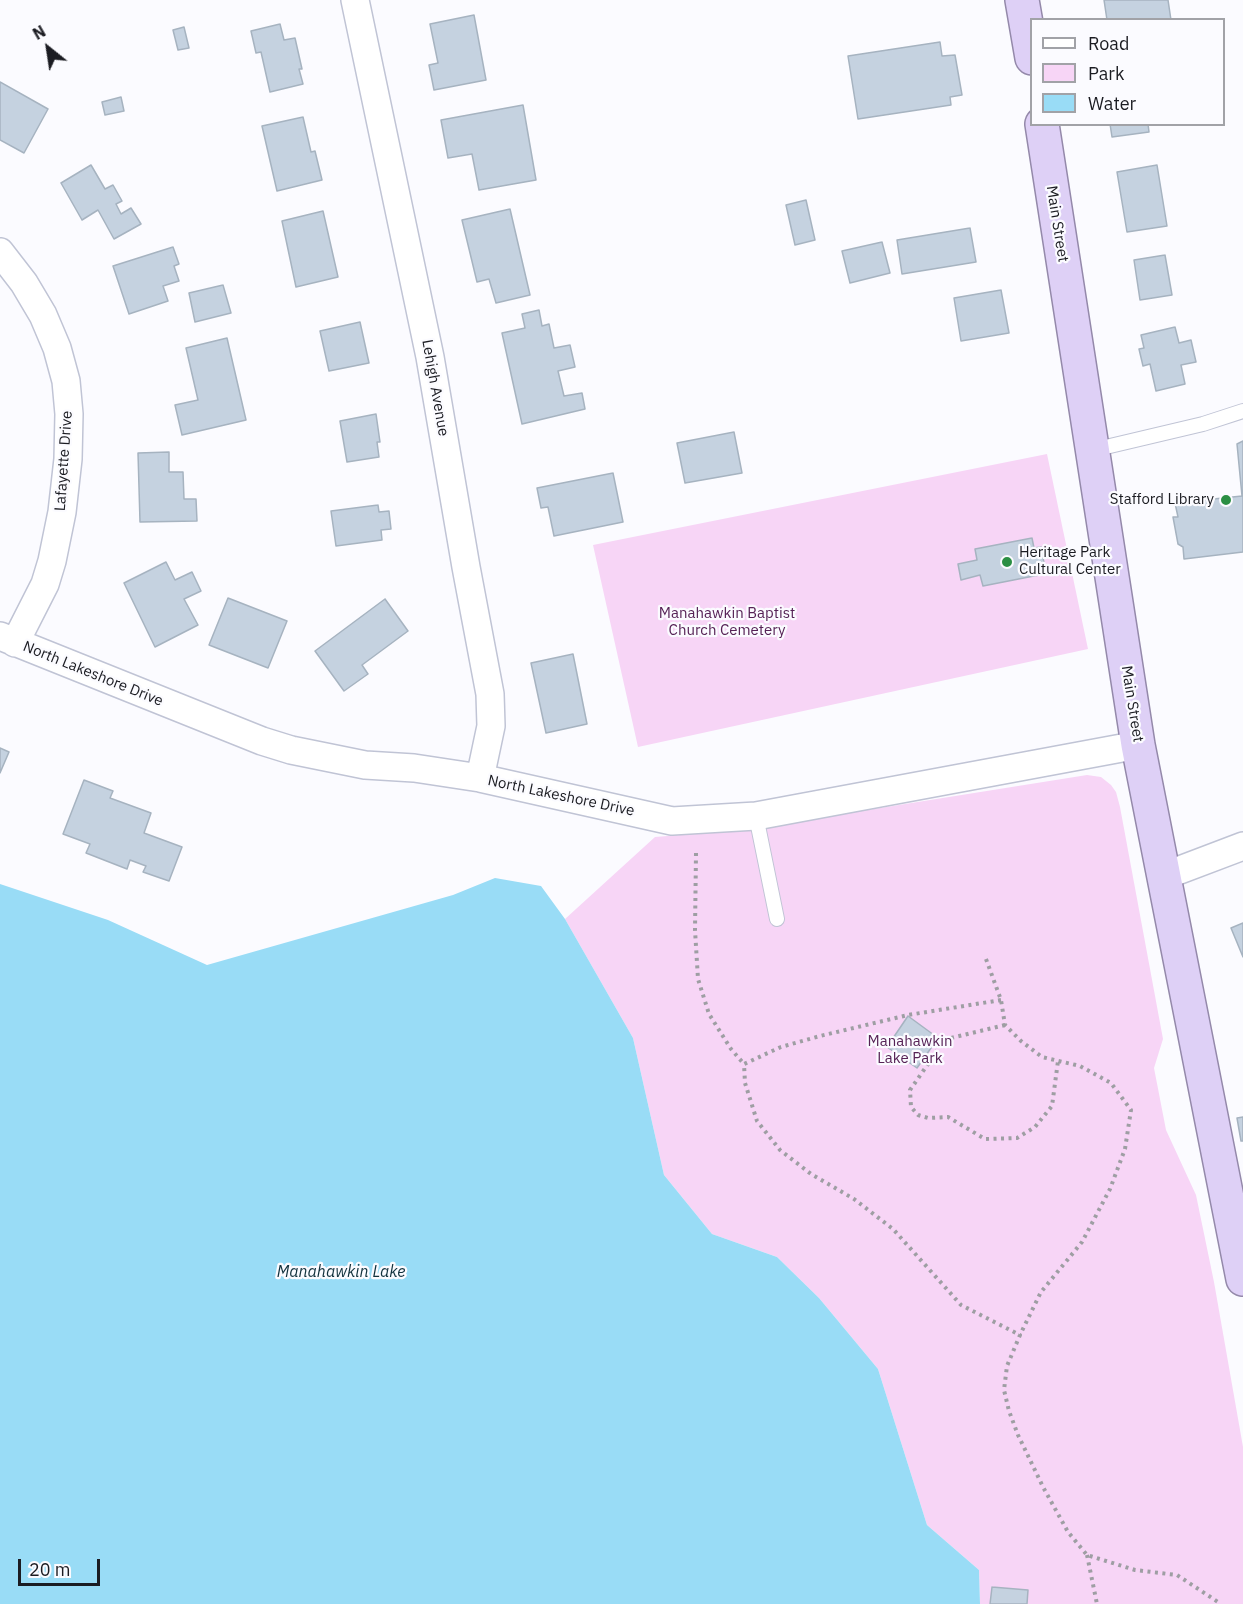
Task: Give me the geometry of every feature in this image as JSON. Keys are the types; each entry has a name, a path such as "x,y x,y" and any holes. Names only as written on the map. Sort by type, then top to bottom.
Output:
{"highway":[{"path":"1023,0 1030,45"},
{"name":"Main Street","path":"1042,126 1138,746 1243,1280"}],"street":[{"name":"Lehigh Avenue","path":"355,0 430,357 490,694 491,726 480,778"},
{"name":"Lafayette Drive","path":"0,252 43,315 57,348 66,381 69,414 68,459 62,512 52,561 45,584 8,640"},
{"name":"North Lakeshore Drive","path":"8,640 262,741 291,750 365,765 414,768 480,778 672,821 756,816 1138,746"},
{"path":"1164,876 1243,846"}],"lane":[{"path":"1093,450 1203,424 1243,411"},
{"path":"756,816 777,919"}],"path":[{"path":"696,853 698,978 709,1014 731,1049 744,1064 745,1083 757,1121 780,1150 812,1174 854,1199 892,1229 961,1305 1020,1335"},
{"path":"987,959 1001,1000 1005,1025 1042,1057 1080,1066 1111,1083 1131,1110 1125,1149 1110,1188 1083,1242 1041,1292 1007,1366 1004,1390 1018,1435 1043,1486 1068,1532 1087,1555 1097,1604"},
{"path":"744,1064 781,1047 820,1036 908,1015 1001,1000"},
{"path":"1005,1025 944,1041 910,1090 911,1107 918,1114 928,1118 948,1117 985,1139 1017,1138 1035,1127 1052,1107 1058,1060"},
{"path":"1087,1555 1135,1570 1177,1575 1221,1604"}],"green space":[{"name":"Manahawkin Baptist Church Cemetery","path":"1047,454 1088,649 638,747 593,545","holes":["1031,538 1043,563 1037,564 1039,575 983,586 980,575 962,580 977,560 975,549"]},
{"name":"Manahawkin Lake Park","path":"1087,775 1101,777 1111,785 1116,792 1120,807 1163,1039 1154,1068 1166,1130 1196,1195 1214,1282 1243,1447 1243,1604 980,1604 979,1570 927,1525 878,1369 819,1298 777,1257 712,1234 664,1175 633,1038 565,919 655,837 742,830"}],"water":[{"name":"Manahawkin Lake","path":"495,878 541,886 565,919 633,1038 664,1175 712,1234 777,1257 819,1298 878,1369 927,1525 979,1570 980,1604 0,1604 0,884 108,920 207,965 453,895"}],"building":[{"path":"1104,0 1168,0 1171,18 1107,18"},
{"path":"474,15 486,80 434,90 429,65 438,63 430,24"},
{"path":"280,24 284,40 295,38 303,84 270,92 261,52 256,53 251,31"},
{"path":"184,27 189,48 178,50 173,30"},
{"path":"940,42 942,56 955,55 962,95 950,97 951,105 858,119 848,56"},
{"path":"0,82 48,109 24,153 0,140"},
{"path":"121,97 124,111 105,115 102,102"},
{"path":"523,105 536,180 479,190 472,154 448,158 441,120"},
{"path":"303,117 311,152 315,151 322,180 277,191 262,126"},
{"path":"1110,126 1148,126 1149,132 1112,137"},
{"path":"91,165 105,189 113,185 122,201 116,204 121,214 131,208 141,224 114,239 98,210 82,220 61,183"},
{"path":"1157,165 1167,226 1127,232 1117,172"},
{"path":"806,200 815,240 795,245 786,205"},
{"path":"510,209 530,295 496,303 489,279 477,282 462,220"},
{"path":"323,211 338,277 296,287 282,221"},
{"path":"970,228 976,262 902,274 897,240"},
{"path":"882,242 890,273 850,283 842,251"},
{"path":"173,247 179,264 174,266 179,281 163,286 168,301 129,314 113,266"},
{"path":"1165,255 1172,295 1140,300 1134,260"},
{"path":"223,285 231,313 195,322 189,293"},
{"path":"1001,290 1009,333 961,341 954,298"},
{"path":"539,310 542,326 549,324 554,348 570,345 575,367 558,371 564,396 582,393 585,409 522,424 502,333 525,328 522,314"},
{"path":"360,322 369,363 329,371 320,331"},
{"path":"1175,327 1179,343 1191,340 1196,362 1181,365 1185,384 1156,391 1150,364 1143,366 1139,349 1144,348 1141,335"},
{"path":"227,338 246,420 182,435 175,405 198,400 186,348"},
{"path":"376,414 380,442 377,442 379,457 347,462 340,421"},
{"path":"734,432 742,473 685,483 677,443"},
{"name":"Stafford Library","path":"1243,441 1243,552 1184,559 1183,547 1178,544 1173,517 1178,517 1175,503 1242,496 1237,444"},
{"path":"169,452 169,472 183,472 184,499 196,499 197,521 140,522 138,453"},
{"path":"613,473 623,522 554,536 548,507 541,508 537,488"},
{"path":"378,505 379,512 389,511 391,529 381,530 382,540 336,546 331,511"},
{"name":"Heritage Park Cultural Center","path":"1032,538 1034,548 1041,547 1044,563 1037,564 1039,575 983,586 980,575 961,580 958,564 977,560 975,549"},
{"path":"166,562 175,580 192,572 201,591 184,599 198,625 155,647 124,583"},
{"path":"228,598 287,621 268,668 209,645"},
{"path":"385,599 408,631 362,665 368,674 344,691 315,651"},
{"path":"573,654 587,724 546,733 531,663"},
{"path":"0,748 9,752 0,773"},
{"path":"84,780 113,791 110,798 151,813 144,833 182,847 169,881 143,872 146,866 130,860 127,869 86,853 90,844 63,834"},
{"path":"1243,923 1243,957 1231,928"},
{"path":"908,1016 938,1038 917,1068 887,1047"},
{"path":"1243,1117 1243,1141 1241,1141 1237,1118"},
{"path":"992,1587 1028,1590 1027,1604 990,1604"}],"place":[{"name":"Stafford Library","path":"1226,500"},
{"name":"Heritage Park Cultural Center","path":"1007,562"}]}
